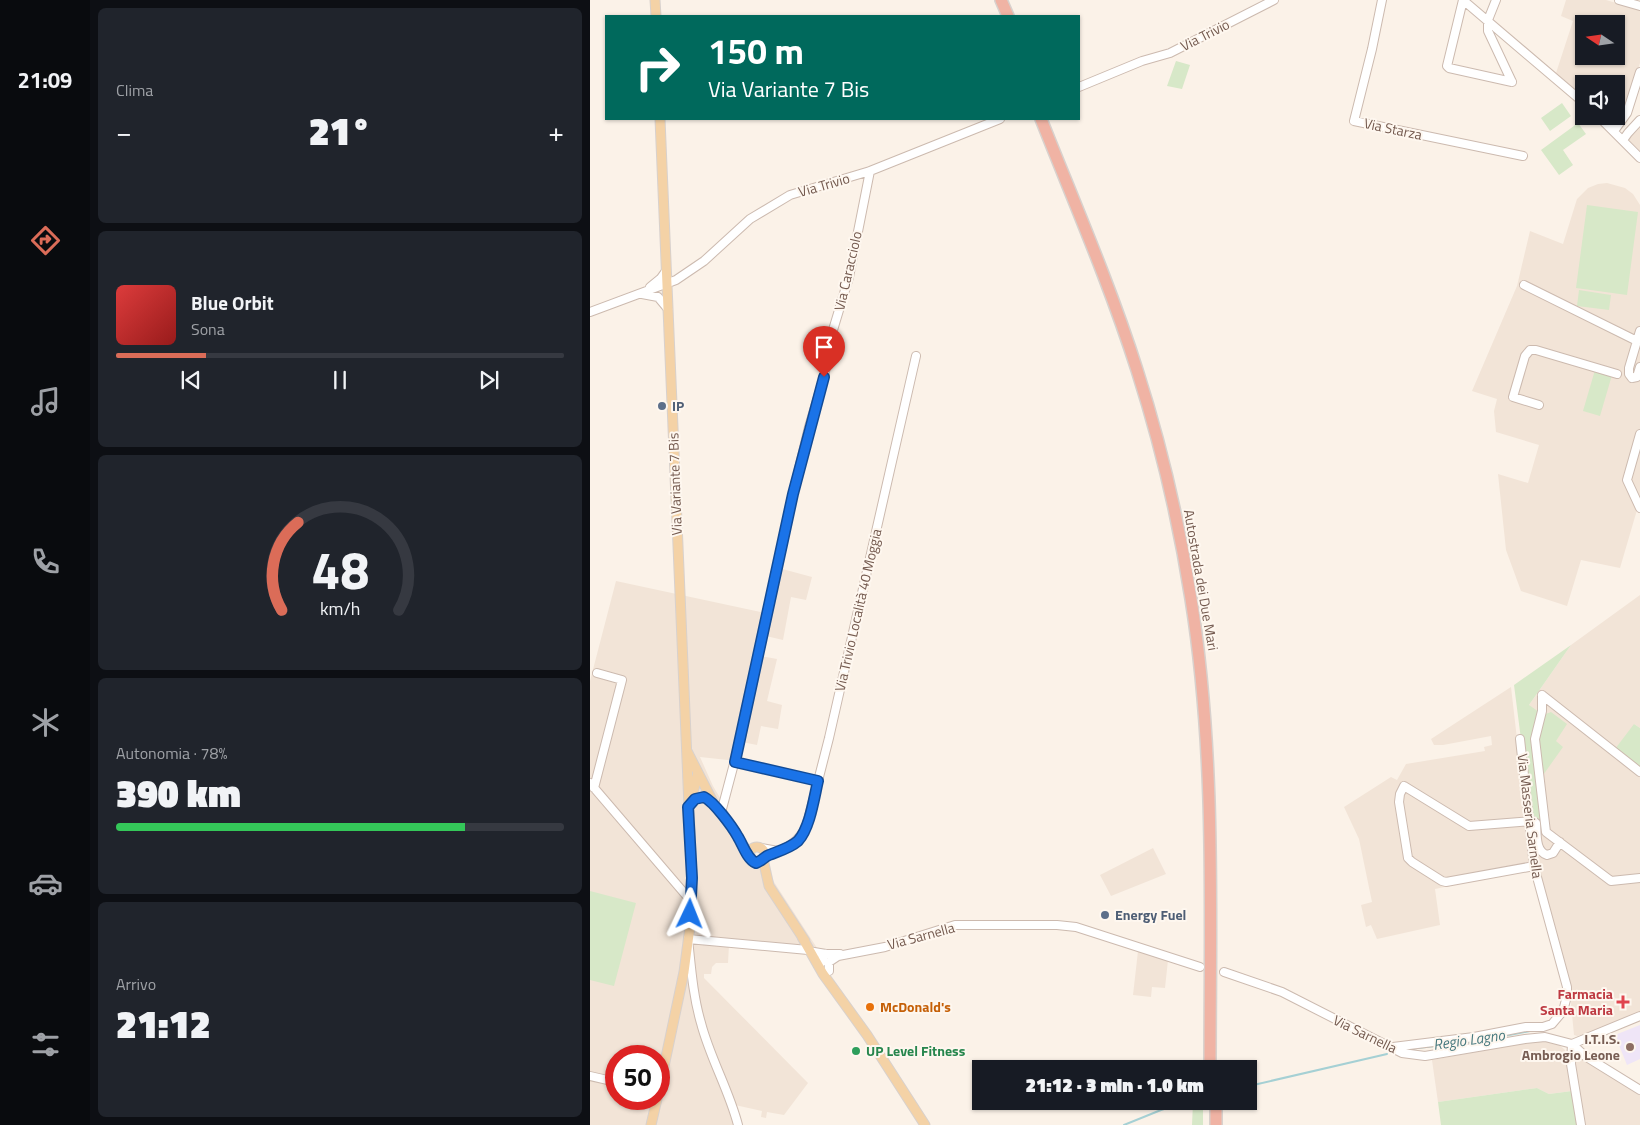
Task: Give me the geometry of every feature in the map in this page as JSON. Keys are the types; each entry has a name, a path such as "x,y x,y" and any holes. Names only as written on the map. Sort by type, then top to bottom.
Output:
{"highway":[{"path":"994,0 1000,15"},
{"path":"1001,0 1008,15"},
{"name":"Autostrada dei Due Mari","path":"1041,120 1106,282 1137,370 1163,461 1183,553 1198,646 1210,788 1210,1060"},
{"name":"Autostrada dei Due Mari","path":"1049,120 1113,279 1144,369 1170,460 1190,552 1209,684 1217,788 1216,1060"},
{"path":"1209,1110 1209,1125"},
{"path":"1216,1110 1216,1125"}],"main road":[{"path":"655,0 656,15"},
{"name":"Via Variante 7 Bis","path":"660,120 686,748 714,804 737,835 750,859 766,879 831,984 867,1035 925,1125"},
{"path":"669,1045 684,972 691,901 692,878 686,748"},
{"path":"687,778 692,774 698,774 688,807"},
{"path":"688,807 699,797 708,799 714,804"},
{"name":"Via Variante 7 Bis","path":"737,835 761,853 766,879"},
{"path":"751,849 761,853 756,863 750,859 751,849"},
{"name":"Via Variante 7 Bis","path":"811,951 824,958 829,971 863,1023 867,1035"},
{"name":"Via Variante 7 Bis","path":"824,958 831,984"},
{"path":"651,1125 654,1110"}],"street":[{"name":"Via Trivio","path":"1080,87 1142,61 1170,52 1274,0"},
{"name":"Via Starza","path":"1382,0 1354,121 1523,156"},
{"path":"1496,0 1488,20 1488,31 1512,82 1447,66 1463,0 1488,20 1575,95"},
{"path":"1619,0 1640,6"},
{"path":"1614,131 1627,113 1640,72"},
{"path":"1627,113 1632,120 1640,121"},
{"name":"Via Trivio","path":"590,312 676,280 704,261 750,218 790,194 870,171 998,120"},
{"path":"1623,140 1640,121"},
{"path":"1608,125 1640,158"},
{"name":"Via Caracciolo","path":"722,809 735,762 793,494 824,377 833,330 849,277 870,171"},
{"path":"643,293 666,270"},
{"path":"1524,285 1637,341"},
{"path":"643,293 658,297 668,309"},
{"path":"1640,331 1629,374 1636,379 1640,367"},
{"path":"1539,405 1513,397 1525,356 1530,350 1536,350 1617,374"},
{"name":"Via Trivio Località 40 Moggia","path":"761,853 780,851 797,842 804,832 818,781 916,356"},
{"path":"1640,434 1627,480 1640,508"},
{"path":"597,673 622,680 592,785 691,901"},
{"path":"1640,772 1542,695 1542,711 1535,739 1546,832 1610,881 1640,878"},
{"name":"Via Masseria Sarnella","path":"1393,1047 1448,1041 1526,1027 1534,1028 1552,1024 1563,1011 1568,996 1567,987 1534,866 1520,739"},
{"path":"735,762 818,781"},
{"path":"1534,866 1446,882 1442,881 1408,858 1400,808 1400,794 1404,786 1469,826 1529,820 1536,823 1538,849 1547,855 1552,853 1560,842"},
{"name":"Via Sarnella","path":"847,954 885,946 955,925 1057,925 1076,927 1200,967"},
{"path":"738,1125 725,1083 708,1046 701,1024 694,994 688,939 811,951"},
{"path":"824,958 847,954"},
{"path":"829,971 828,964 831,960 847,954"},
{"name":"Via Sarnella","path":"1224,972 1282,992 1410,1055 1425,1056 1535,1037 1551,1038 1572,1044"},
{"path":"1572,1044 1640,1016"},
{"path":"1534,1028 1535,1037"},
{"path":"1572,1044 1585,1056 1640,1090"},
{"path":"1572,1044 1570,1053 1571,1064 1581,1125"},
{"path":"590,1076 605,1079"}],"shaded area":[{"path":"1566,0 1606,0 1640,10 1640,63 1625,110 1625,75 1575,75 1575,89 1556,73 1573,21 1561,16"},
{"path":"1640,118 1640,153 1628,140"},
{"path":"1607,183 1625,188 1633,194 1640,205 1640,507 1637,510 1620,568 1581,560 1567,606 1521,591 1506,550 1498,474 1528,483 1539,445 1496,432 1494,411 1497,399 1472,391 1517,286 1530,231 1563,244 1577,199 1588,188"},
{"path":"775,567 812,577 806,600 791,597 783,640 766,636 761,656 777,659 767,701 782,705 778,729 761,726 757,745 742,742 737,761 700,757 713,786 729,813 819,951 729,945 728,963 716,963 712,967 711,974 704,974 704,978 808,1083 784,1115 767,1112 766,1118 761,1117 762,1111 735,1105 740,1125 590,1125 590,681 616,581 765,613"},
{"path":"1640,595 1640,728 1634,724 1640,768 1640,1014 1608,1027 1577,1036 1574,1035 1569,983 1537,870 1531,817 1541,822 1529,705 1571,645"},
{"path":"1511,687 1532,869 1435,889 1440,925 1377,939 1371,925 1366,927 1361,905 1372,902 1359,839 1344,807 1391,777 1397,780 1406,764 1485,751 1484,747 1492,745 1491,736 1443,745 1434,745 1431,739"},
{"path":"1153,848 1166,874 1111,896 1100,875"},
{"path":"1138,951 1168,960 1165,988 1152,987 1151,997 1133,995"},
{"name":"I.T.I.S. Ambrogio Leone","path":"1640,1025 1640,1059 1627,1065 1615,1035"},
{"path":"1535,1041 1556,1042 1565,1050 1572,1091 1549,1094 1537,1088 1438,1102 1432,1060"},
{"path":"1575,1052 1640,1094 1640,1125 1583,1125 1574,1057"}],"green space":[{"path":"1176,61 1190,65 1182,89 1167,86"},
{"path":"1562,103 1571,116 1550,131 1541,118"},
{"path":"1575,125 1579,125 1586,134 1563,150 1573,165 1559,175 1541,150"},
{"path":"1587,205 1638,212 1627,295 1576,288"},
{"path":"1579,290 1611,295 1609,310 1577,306"},
{"path":"1595,370 1612,375 1600,416 1583,411"},
{"path":"1571,645 1529,705 1539,712 1532,737 1541,822 1531,817 1514,685"},
{"path":"1551,712 1567,724 1556,741 1563,747 1541,778 1538,738 1543,715"},
{"path":"1634,724 1640,728 1640,768 1615,749"},
{"path":"590,891 636,903 614,986 590,980"},
{"path":"1537,1088 1549,1094 1572,1091 1578,1125 1441,1125 1438,1102"},
{"path":"1193,1110 1203,1110 1203,1125 1192,1125"}],"waterway":[{"name":"Regio Lagno","path":"1408,1049 1473,1042 1530,1031"},
{"path":"1257,1084 1387,1054"},
{"name":"Regio Lagno","path":"1124,1125 1161,1110"}],"place":[{"name":"IP","path":"662,406"},
{"name":"Energy Fuel","path":"1105,915"},
{"name":"Farmacia Santa Maria","path":"1623,1002"},
{"name":"McDonald's","path":"870,1007"},
{"name":"I.T.I.S. Ambrogio Leone","path":"1630,1047"},
{"name":"UP Level Fitness","path":"856,1051"}],"route":[{"path":"690,914 692,878 688,807 695,799 704,797 714,804 737,835 750,859 756,863 764,857 797,842 807,824 818,781 735,762 793,494 809,427 824,377"}]}
